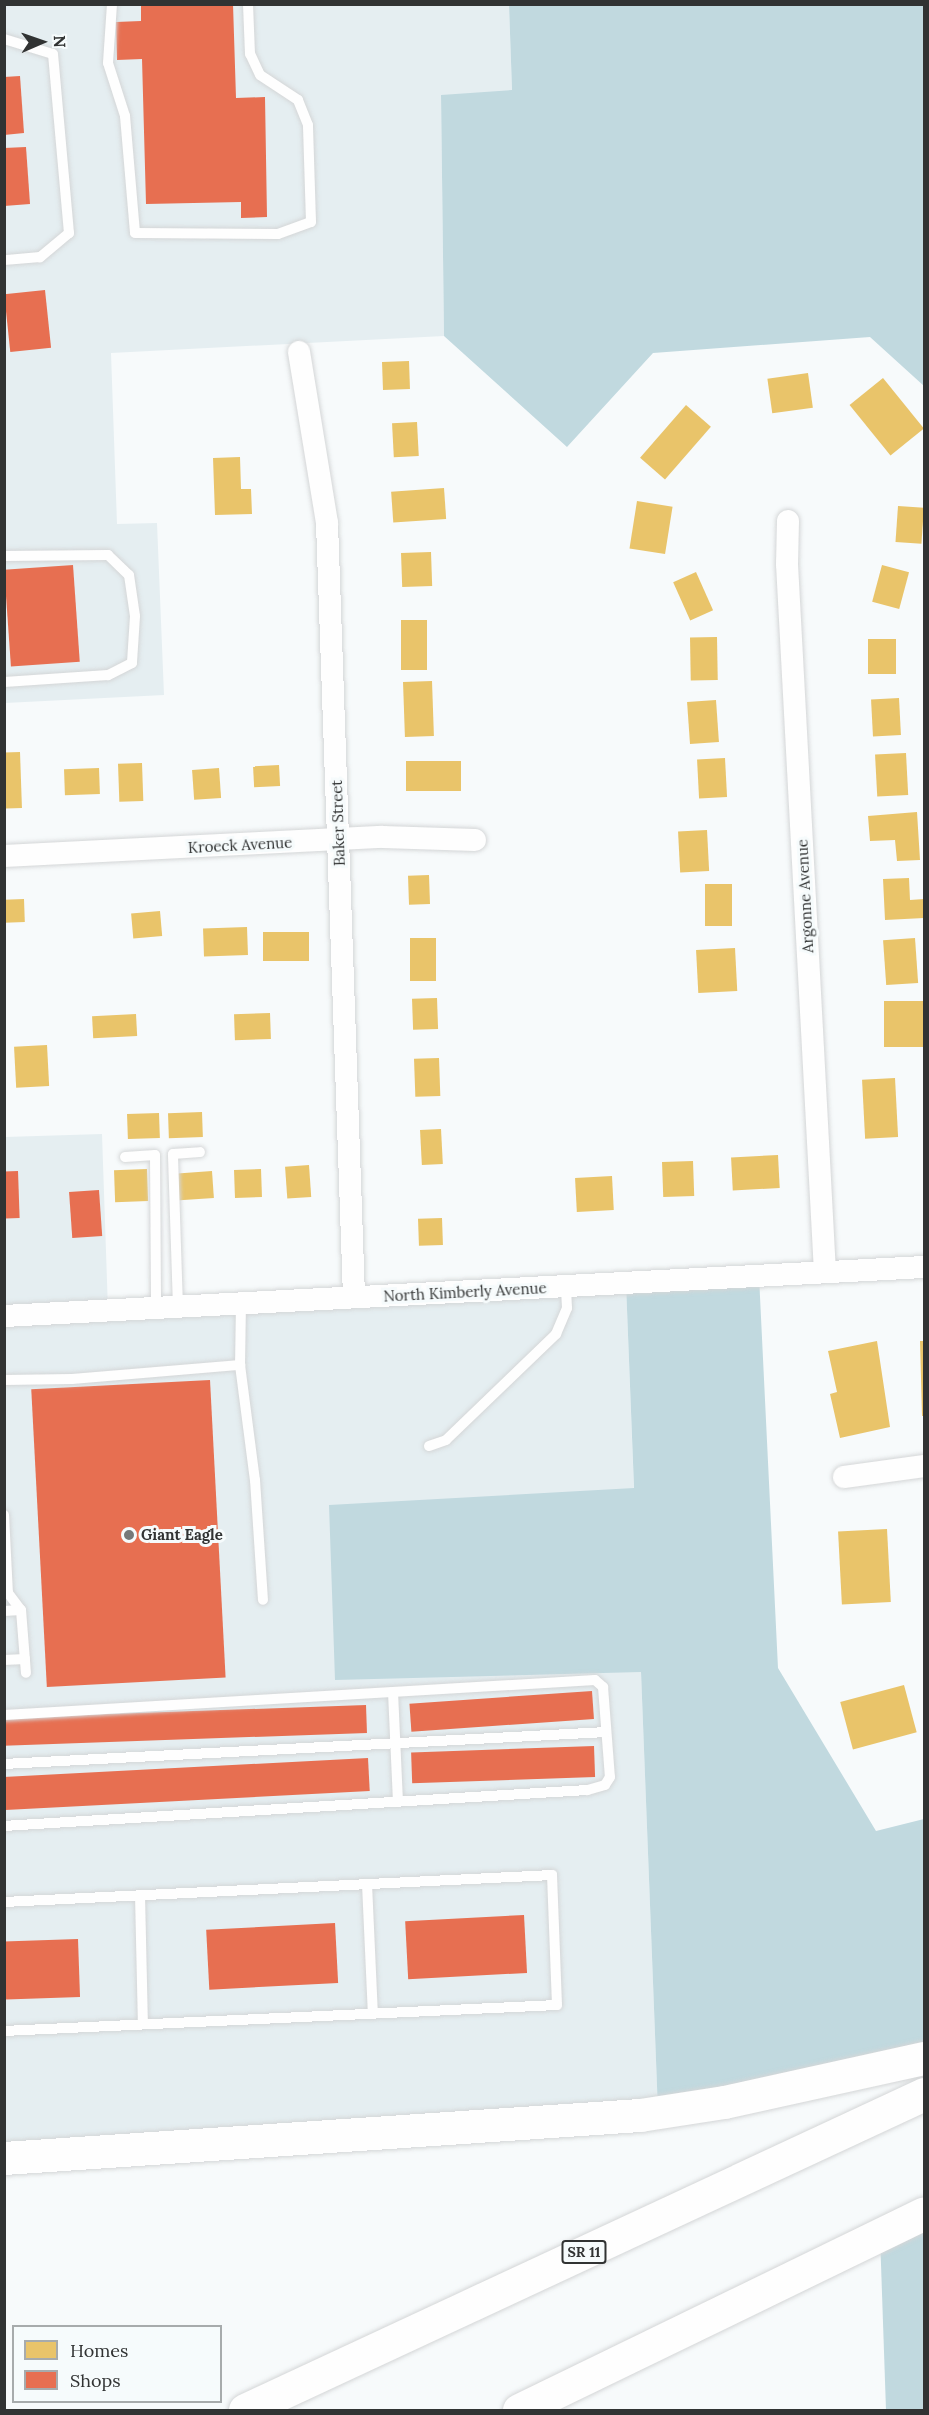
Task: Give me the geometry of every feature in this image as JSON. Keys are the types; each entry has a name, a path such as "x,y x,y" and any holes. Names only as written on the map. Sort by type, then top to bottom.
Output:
{"highway":[{"path":"4,2158 640,2115 724,2102 924,2058"},
{"name":"SR 11","path":"245,2410 924,2094"},
{"path":"519,2410 924,2213"}],"street":[{"name":"Baker Street","path":"299,352 327,523 354,1297"},
{"name":"Argonne Avenue","path":"788,521 787,564 825,1272"},
{"name":"Kroeck Avenue","path":"4,856 338,840 475,840"},
{"name":"North Kimberly Avenue","path":"4,1316 924,1267"},
{"path":"844,1477 924,1466"}],"lane":[{"path":"112,4 108,63 125,116 135,233 278,234 311,222 308,125 298,100 260,75 250,54 248,4"},
{"path":"4,39 53,54 69,233 40,257 4,260"},
{"path":"4,556 108,555 129,575 135,616 132,663 108,675 4,682"},
{"path":"124,1157 200,1152"},
{"path":"167,1307 172,1154"},
{"path":"155,1155 167,1307"},
{"path":"429,1446 446,1440 556,1334 567,1308 566,1287"},
{"path":"241,1303 240,1365 255,1479 263,1600"},
{"path":"4,1380 72,1379 240,1365"},
{"path":"4,1515 8,1593 21,1610 26,1673"},
{"path":"4,1611 21,1610"},
{"path":"4,1660 25,1659"},
{"path":"4,1715 595,1680 603,1687 610,1777 605,1785 398,1802 4,1826"},
{"path":"393,1692 392,1743 398,1802"},
{"path":"4,1764 606,1732"},
{"path":"4,1902 552,1875 557,2005 4,2031"},
{"path":"367,1884 373,2014"},
{"path":"140,1895 143,2024"}],"shaded area":[{"path":"5,5 509,5 512,91 441,96 444,336 111,353 117,524 157,523 164,695 5,703"},
{"path":"509,5 924,5 924,386 870,337 653,353 567,447 444,336 441,95 512,90"},
{"path":"102,1134 108,1310 626,1284 658,2112 5,2158 5,1137"},
{"path":"759,1276 778,1668 876,1831 924,1819 924,2058 658,2112 641,1672 335,1680 329,1505 634,1488 626,1284"},
{"path":"924,2213 924,2410 886,2410 880,2235"}],"building: Homes":[{"path":"409,361 410,389 383,390 382,362"},
{"path":"808,373 813,408 772,413 767,379"},
{"path":"883,378 924,429 890,456 850,405"},
{"path":"686,405 711,427 665,479 640,458"},
{"path":"417,422 419,456 394,457 392,423"},
{"path":"240,457 241,489 251,489 252,514 215,515 213,458"},
{"path":"444,488 446,519 393,523 391,492"},
{"path":"637,501 673,507 665,554 629,548"},
{"path":"898,506 924,508 921,544 895,542"},
{"path":"431,552 432,586 402,587 401,553"},
{"path":"882,565 909,572 899,609 872,602"},
{"path":"696,572 713,610 690,621 673,582"},
{"path":"401,620 427,620 427,670 401,670"},
{"path":"690,637 717,637 718,680 691,680"},
{"path":"868,639 896,639 896,674 868,674"},
{"path":"432,681 434,736 405,737 403,682"},
{"path":"899,698 901,735 873,736 871,699"},
{"path":"716,700 719,742 690,744 687,702"},
{"path":"20,752 22,808 6,809 4,753"},
{"path":"906,753 908,795 877,797 875,755"},
{"path":"725,758 727,797 699,798 697,759"},
{"path":"406,761 461,761 461,791 406,791"},
{"path":"142,763 143,801 119,802 118,764"},
{"path":"279,765 280,786 254,787 253,766"},
{"path":"99,768 100,794 65,795 64,769"},
{"path":"219,768 221,798 194,800 192,770"},
{"path":"917,812 920,860 897,861 895,840 870,841 868,816"},
{"path":"707,830 709,871 680,872 678,832"},
{"path":"429,875 430,904 409,905 408,876"},
{"path":"909,878 910,900 924,899 924,918 885,920 883,879"},
{"path":"705,884 732,884 732,926 705,926"},
{"path":"24,899 25,922 5,923 4,900"},
{"path":"160,911 162,936 133,938 131,914"},
{"path":"247,927 248,955 204,957 203,929"},
{"path":"263,932 309,932 309,961 263,961"},
{"path":"410,938 436,938 436,981 410,981"},
{"path":"915,938 918,983 886,985 883,940"},
{"path":"735,948 737,991 698,993 696,950"},
{"path":"437,998 438,1029 413,1030 412,999"},
{"path":"884,1001 924,1001 924,1047 884,1047"},
{"path":"270,1013 271,1039 235,1040 234,1014"},
{"path":"136,1014 137,1036 93,1038 92,1016"},
{"path":"47,1045 49,1086 16,1088 14,1047"},
{"path":"439,1058 440,1096 415,1097 414,1059"},
{"path":"895,1078 898,1137 865,1139 862,1080"},
{"path":"202,1112 203,1137 169,1138 168,1113"},
{"path":"159,1113 160,1138 128,1139 127,1114"},
{"path":"441,1129 443,1164 422,1165 420,1130"},
{"path":"778,1155 780,1188 733,1190 731,1157"},
{"path":"693,1161 694,1196 663,1197 662,1162"},
{"path":"309,1165 311,1197 287,1199 285,1167"},
{"path":"147,1169 148,1201 115,1202 114,1170"},
{"path":"261,1169 262,1197 235,1198 234,1170"},
{"path":"212,1171 214,1198 176,1201 174,1174"},
{"path":"612,1176 614,1210 577,1212 575,1178"},
{"path":"442,1218 443,1245 419,1246 418,1219"},
{"path":"877,1341 890,1427 840,1438 830,1394 837,1392 828,1351"},
{"path":"920,1341 924,1341 924,1416 922,1416"},
{"path":"887,1529 891,1602 842,1604 838,1532"},
{"path":"904,1685 917,1732 853,1749 840,1702"}],"building: Shops":[{"path":"141,4 233,4 236,98 265,97 267,217 241,218 241,202 146,204 142,59 117,60 116,22 141,21"},
{"path":"20,76 24,133 4,135 4,77"},
{"path":"26,147 30,204 4,206 4,148"},
{"path":"45,290 51,348 10,352 4,294"},
{"path":"73,565 80,662 11,667 4,570"},
{"path":"4,1171 18,1171 20,1218 6,1218"},
{"path":"99,1190 102,1236 72,1238 69,1192"},
{"name":"Giant Eagle","path":"210,1380 226,1678 47,1687 31,1389"},
{"path":"592,1691 594,1719 411,1732 409,1704"},
{"path":"366,1705 367,1733 4,1746 4,1718"},
{"path":"594,1746 595,1777 412,1783 411,1752"},
{"path":"368,1758 370,1791 5,1810 4,1777"},
{"path":"524,1915 527,1973 408,1979 405,1921"},
{"path":"335,1923 338,1983 209,1990 206,1930"},
{"path":"78,1939 80,1997 6,2000 4,1942"}],"place":[{"name":"Giant Eagle","path":"129,1535"}]}
